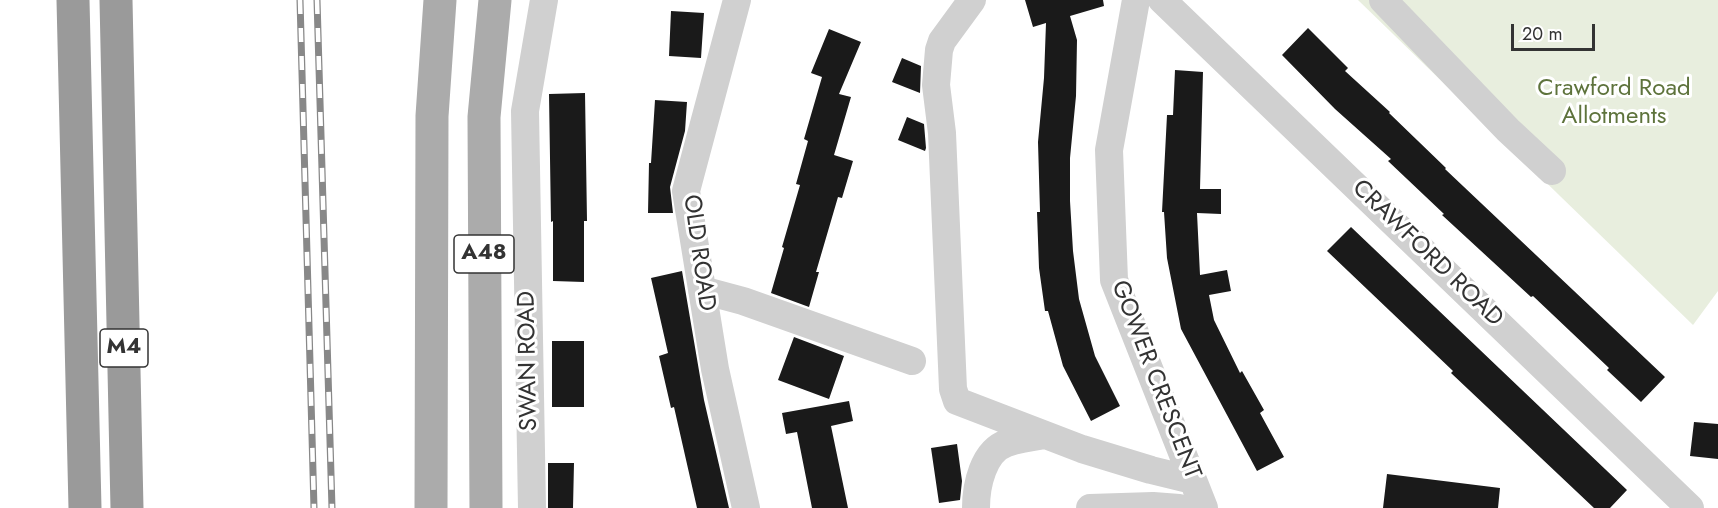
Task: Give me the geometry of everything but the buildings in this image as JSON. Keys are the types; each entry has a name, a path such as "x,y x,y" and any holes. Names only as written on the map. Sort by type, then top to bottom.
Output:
{"highway":[{"name":"M4","path":"73,0 85,508"},
{"name":"M4","path":"116,0 128,508"}],"main road":[{"name":"A48","path":"431,508 432,116 440,0"},
{"name":"A48","path":"486,508 484,117 495,0"}],"street":[{"name":"SWAN ROAD","path":"532,508 525,111 544,0"},
{"name":"OLD ROAD","path":"737,0 686,191 715,369 746,508"},
{"path":"972,0 942,41 936,84 942,133 953,388 957,401 1082,449 1192,480"},
{"name":"GOWER CRESCENT","path":"1136,0 1109,150 1114,280 1204,508"},
{"name":"CRAWFORD ROAD","path":"1162,0 1690,508"},
{"path":"1383,0 1508,130 1552,171"},
{"path":"702,290 743,301 912,361"},
{"path":"976,508 981,475 994,451 1005,444 1045,435"},
{"path":"1090,508 1153,506 1179,508"}],"green space":[{"name":"Crawford Road Allotments","path":"1358,0 1718,0 1718,291 1693,325"}],"railway":[{"path":"300,0 314,508"},
{"path":"317,0 332,508"}]}
